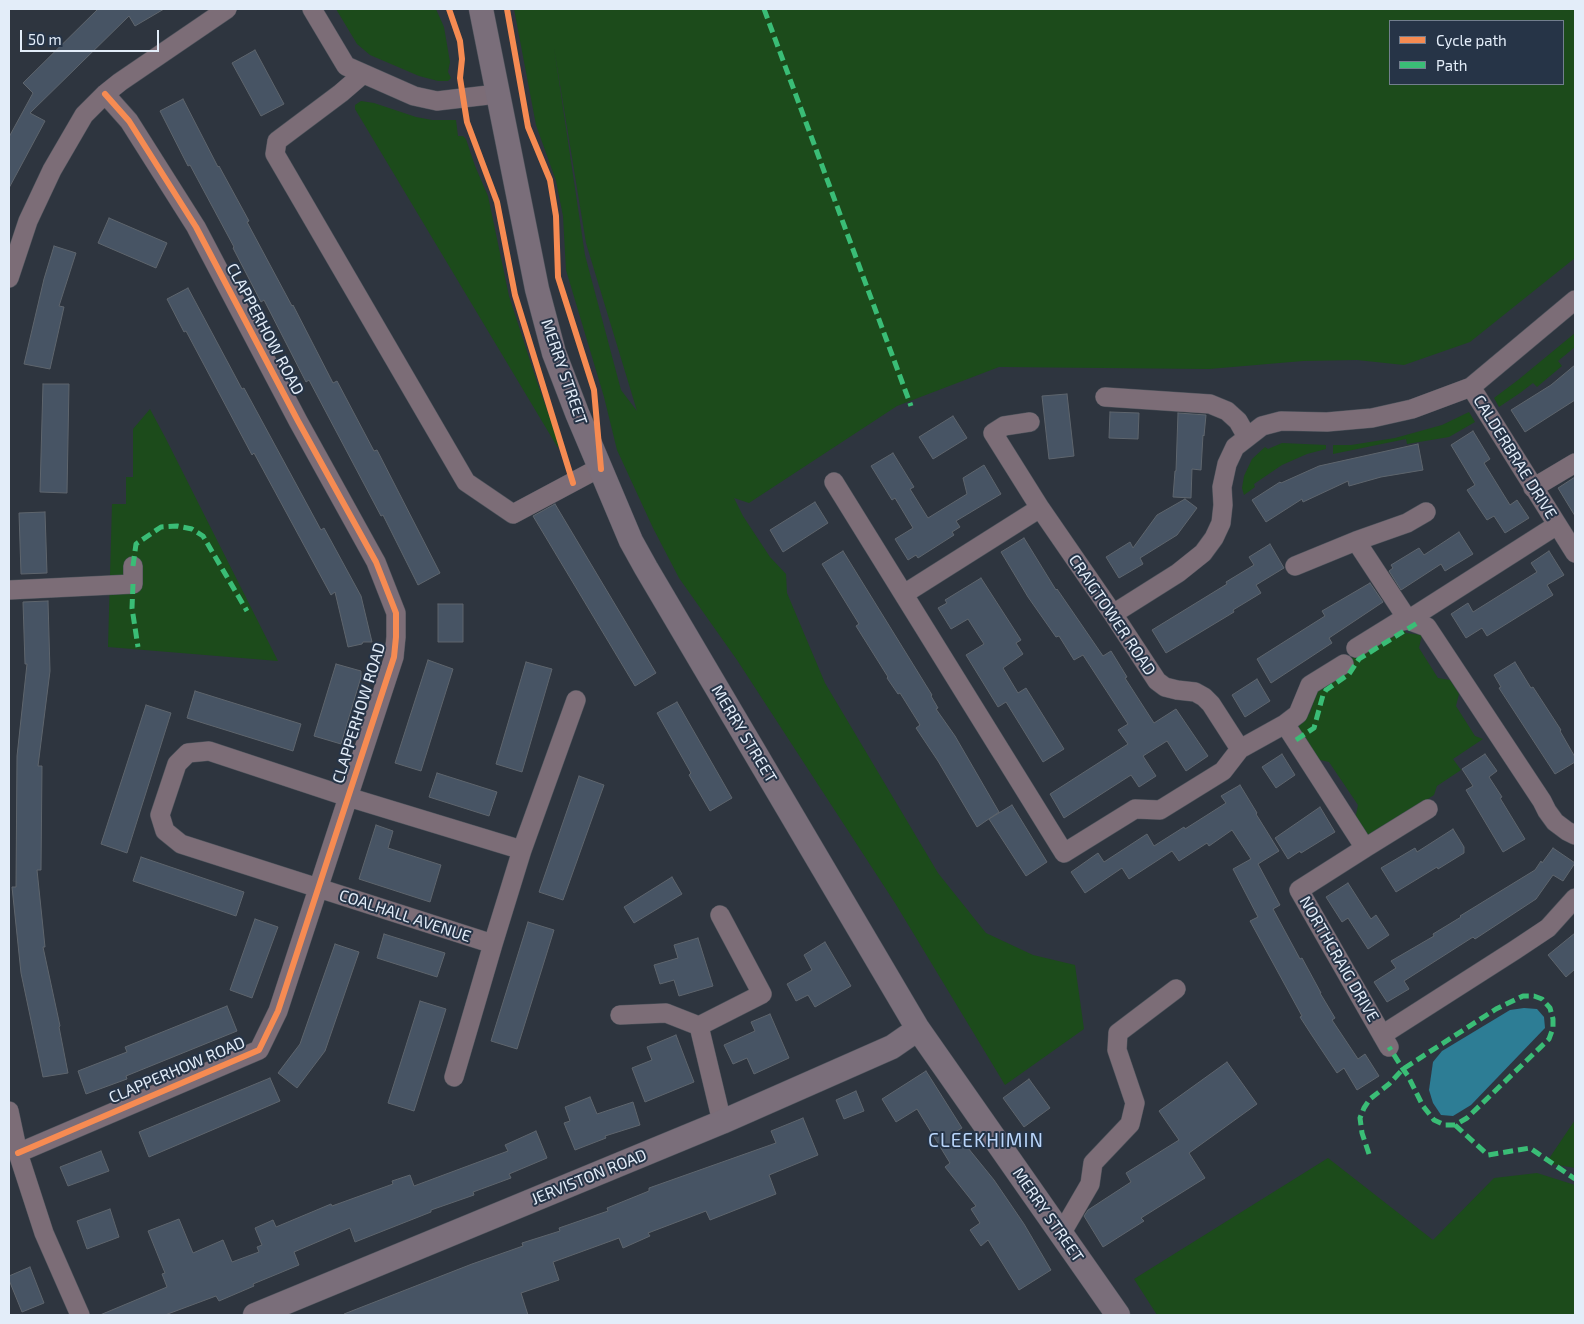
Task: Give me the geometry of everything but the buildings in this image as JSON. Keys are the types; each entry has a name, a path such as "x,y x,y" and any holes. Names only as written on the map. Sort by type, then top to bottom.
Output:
{"main road":[{"name":"MERRY STREET","path":"481,9 537,289 554,353 577,414 631,541 918,1029 1118,1315"},
{"name":"JERVISTON ROAD","path":"255,1315 722,1122 892,1047 918,1029"}],"street":[{"path":"9,278 28,221 52,170 84,116 105,94 227,9"},
{"path":"312,9 346,66 414,96 437,101 497,94"},
{"path":"364,74 342,93 277,141 275,154 466,482 513,514 600,467"},
{"name":"CLAPPERHOW ROAD","path":"18,1153 259,1050 278,1011 394,657 396,637 396,613 376,562 298,421 196,227 129,120 105,94"},
{"path":"1113,614 1178,573 1203,553 1214,538 1221,523 1222,487 1227,464 1235,447 1247,436 1262,426 1281,421 1327,422 1372,418 1412,409 1471,387 1575,300"},
{"name":"CALDERBRAE DRIVE","path":"1471,387 1575,553"},
{"path":"1105,397 1210,404 1227,411 1238,420 1247,436"},
{"name":"CRAIGTOWER ROAD","path":"1030,422 1004,426 993,433 1040,508 1157,681 1165,687 1195,692 1204,697 1211,704 1240,749"},
{"path":"1533,488 1575,462"},
{"path":"834,482 1064,853 1135,809 1160,810 1223,771 1240,749 1285,724 1298,714 1310,685 1344,664"},
{"path":"904,594 1040,508"},
{"path":"1295,566 1407,523 1426,512"},
{"path":"1356,648 1398,622 1408,620 1557,525"},
{"path":"1356,541 1408,620 1427,627 1542,801 1546,811 1555,822 1575,835"},
{"path":"9,590 133,584 133,566"},
{"name":"COALHALL AVENUE","path":"454,1077 522,850 576,700"},
{"path":"1285,724 1365,848 1428,809"},
{"name":"COALHALL AVENUE","path":"348,796 209,751 188,753 177,764 160,815 165,831 181,844 493,944"},
{"path":"348,796 522,850"},
{"name":"NORTHCRAIG DRIVE","path":"1365,848 1299,890 1385,1041 1548,928 1575,898"},
{"path":"620,1015 666,1013 699,1026 762,994 720,915"},
{"path":"1061,1234 1090,1184 1093,1164 1130,1124 1135,1103 1117,1050 1118,1033 1176,989"},
{"path":"699,1026 722,1122"},
{"path":"9,1113 18,1153 44,1233 80,1315"}],"green space":[{"path":"336,9 436,9 444,27 450,62 448,72 451,78 448,81 438,81 419,76 370,55 357,44"},
{"path":"514,9 1575,9 1575,258 1470,342 1404,365 1357,360 1303,361 1209,369 999,367 897,406 749,503 734,498 743,516 770,557 786,574 787,593 825,683 938,873 986,933 1033,955 1075,965 1084,1029 1005,1085 895,903 737,660 679,578 653,528 617,450 604,397 566,270 563,216 556,181 536,125","holes":["554,48 586,243 637,411 621,390 585,255"]},
{"path":"361,101 374,103 416,117 432,120 456,120 458,136 463,136 466,139 488,196 509,296 558,441 558,448 355,109 355,105"},
{"path":"1575,333 1575,347 1558,361 1562,366 1537,387 1533,383 1499,407 1494,398"},
{"path":"150,409 278,661 108,647 112,504 126,504 126,477 133,477 133,429"},
{"path":"1469,412 1475,422 1449,437 1407,444 1406,439 1333,454 1333,445 1351,445 1395,438 1442,425"},
{"path":"1282,443 1326,445 1326,449 1307,454 1282,465 1254,484 1255,487 1244,495 1242,488 1244,476 1252,459 1265,447 1268,449"},
{"path":"1402,627 1406,633 1422,635 1419,648 1438,678 1450,680 1459,694 1456,706 1475,736 1483,739 1453,759 1461,770 1437,786 1434,795 1373,835 1365,835 1355,820 1358,805 1329,762 1316,759 1298,730 1300,721 1310,713 1318,687 1350,659"},
{"path":"1575,1120 1575,1168 1546,1163"},
{"path":"1328,1158 1433,1240 1494,1178 1537,1173 1575,1185 1575,1315 1157,1315 1134,1279"}],"water":[{"path":"1537,1009 1544,1017 1545,1028 1471,1105 1453,1116 1441,1115 1433,1103 1429,1090 1433,1062 1442,1051 1510,1010"}],"marked path":[{"path":"764,9 911,406"},
{"path":"133,566 136,544 161,527 177,526 192,529 203,536 247,611"},
{"path":"133,584 132,608 138,647"},
{"path":"1296,740 1314,728 1326,690 1349,674 1359,659 1417,623"},
{"path":"1369,1154 1362,1133 1360,1118 1370,1099 1389,1084 1403,1069 1496,1009 1523,996 1534,996 1542,999 1550,1008 1553,1019 1553,1028 1549,1039 1467,1118 1455,1125 1445,1125 1434,1120 1423,1106 1408,1076 1403,1069 1389,1047"},
{"path":"1455,1125 1488,1155 1530,1148 1575,1179"}],"cycle path":[{"path":"449,9 460,41 462,59 460,78 467,122 497,202 515,295 573,483"},
{"path":"507,9 528,127 550,180 556,216 558,277 594,390 601,469"},
{"path":"18,1153 259,1050 278,1011 394,657 396,637 396,613 376,562 298,421 196,227 129,121 105,94"}],"district":[{"name":"CLEEKHIMIN","path":"986,1141"}]}
